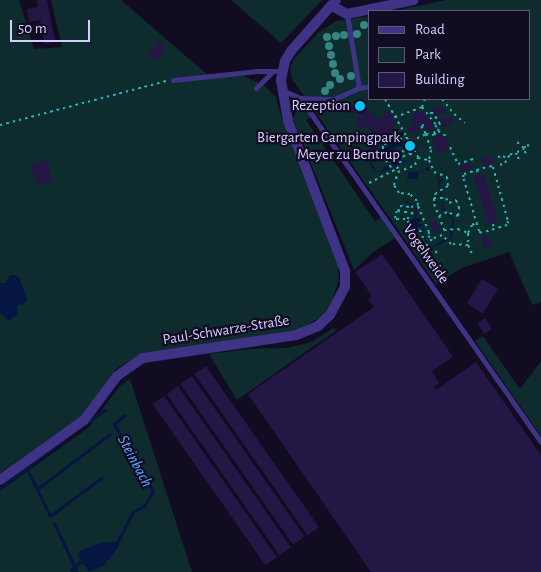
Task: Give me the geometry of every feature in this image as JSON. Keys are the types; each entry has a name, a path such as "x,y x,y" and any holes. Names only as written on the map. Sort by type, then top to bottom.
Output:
{"street":[{"path":"334,3 347,14 414,0"},
{"name":"Paul-Schwarze-Straße","path":"0,480 84,420 117,376 143,358 296,335 318,326 330,315 345,287 345,271 288,121 278,71 291,52 334,3"}],"lane":[{"path":"347,14 359,88"},
{"path":"173,80 278,71"},
{"path":"256,88 278,71"},
{"path":"282,90 300,98 334,99 359,88 368,86"},
{"name":"Vogelweide","path":"300,98 541,442"}],"path":[{"path":"0,125 173,80"},
{"path":"385,100 410,141 418,158 415,165 398,172 394,185 399,193 414,198 429,232 428,236 432,239"},
{"path":"424,100 422,107 436,125 434,135"},
{"path":"444,100 454,114 465,124"},
{"path":"395,117 422,107"},
{"path":"426,113 433,113 440,124 438,131 434,135"},
{"path":"424,125 421,126 426,134 431,150 429,160 434,172 443,174 449,182 448,186 436,193 434,198 434,204 444,230 458,229 468,233"},
{"path":"438,131 446,136"},
{"path":"410,141 426,134 434,135"},
{"path":"393,170 383,156 383,146 391,139 408,138"},
{"path":"517,142 526,153"},
{"path":"516,155 517,152 528,146 533,147"},
{"path":"450,147 458,164 473,159"},
{"path":"386,160 402,150 416,153"},
{"path":"364,187 400,166 403,156 410,153"},
{"path":"500,165 505,163 510,154 516,155"},
{"path":"516,155 518,159 516,162"},
{"path":"498,157 503,156 507,160"},
{"path":"418,158 429,160"},
{"path":"490,166 493,167 508,221 507,225 481,233 476,223 462,177 464,174 490,166"},
{"path":"477,170 478,174"},
{"path":"434,198 446,198 449,203 456,200 459,207 458,216 446,212 439,216"},
{"path":"398,211 412,212 413,216 407,220 396,219 395,214 400,206 411,208 418,205"},
{"path":"407,220 411,229 421,231 423,238 419,250 428,264 430,263 429,255 425,247 432,239 442,235 451,244 468,245"},
{"path":"472,254 468,245 468,233 472,225 476,223"},
{"path":"493,224 494,229"},
{"path":"429,255 440,250"}],"green space":[{"path":"0,0 19,0 34,49 62,47 51,0 121,0 210,77 244,76 265,86 276,97 282,120 338,266 339,279 331,305 324,315 298,330 142,353 116,369 81,416 0,473"},
{"path":"231,0 322,0 281,43"},
{"path":"446,0 541,0 541,302 532,305 509,252 462,268 436,284 292,79 290,67 294,59 319,32 336,21 368,16 368,100 531,100 531,10 398,10"},
{"path":"299,104 311,117 306,120 375,221 381,217 395,238 372,253 354,270 293,119"},
{"path":"333,328 337,330 237,400 209,354 249,349 286,348 312,342"},
{"path":"483,336 520,389 541,361 541,436 475,341"},
{"path":"130,379 192,572 0,572 0,491 88,428 120,386"}],"water":[{"path":"398,140 402,142 405,149 400,161 404,160 406,163 400,162 397,167 391,167 387,171 375,172 370,165 371,159 368,151 373,147 385,148","holes":["399,146 403,148 398,162 385,167 381,171 376,171 371,161 377,158 380,153"]},
{"path":"430,166 429,171 424,169 419,172 417,178 408,179 404,195 409,172 417,172"},
{"path":"436,171 439,181 442,178 444,180 439,182 444,208 454,220 452,238 432,248 428,246 422,234 423,226 414,229 410,222 415,217 416,210 405,202 404,196 406,201 417,208 416,219 420,218 421,221 417,223 424,225 423,232 429,246 432,247 443,240 451,238 450,229 453,220 444,212"},
{"path":"10,275 15,275 20,279 27,300 24,304 18,305 17,315 9,321 0,313 0,283 5,283"},
{"path":"104,542 119,542 119,546 103,566 89,572 78,556 81,550"}],"building":[{"path":"37,0 47,0 55,42 45,44 40,20 29,22 27,9 38,7"},
{"path":"158,41 166,44 159,60 147,55 151,48 155,49"},
{"path":"360,97 376,120 389,111 397,123 392,126 395,131 379,142 367,125 360,129 355,121 360,117 357,112 354,114 350,108 357,104 355,101"},
{"path":"443,106 446,112 435,116 432,109"},
{"path":"418,111 423,112 435,126 427,132 423,124 418,127 420,130 413,135 407,127 414,122 412,119 413,114"},
{"path":"451,117 453,124 442,127 440,120"},
{"path":"441,134 442,137 446,136 450,147 442,153 436,152 432,141"},
{"path":"490,155 493,163 484,167 481,159"},
{"path":"47,160 52,180 37,184 31,164"},
{"path":"470,162 472,170 462,172 460,164"},
{"path":"483,173 498,222 488,225 473,176"},
{"path":"436,221 439,229 433,232 429,224"},
{"path":"488,235 492,246 484,249 481,238"},
{"path":"382,254 453,357 432,371 439,383 434,387 436,390 476,362 541,455 541,572 371,572 248,394 374,307 368,299 372,296 355,272"},
{"path":"482,279 498,289 483,314 467,304"},
{"path":"485,318 492,329 484,334 477,323"},
{"path":"206,366 319,527 308,535 195,374"},
{"path":"192,376 304,537 293,545 181,384"},
{"path":"178,386 291,547 280,555 167,394"},
{"path":"164,396 277,557 266,565 153,404"}],"waterway":[{"name":"Steinbach","path":"87,423 105,410"},
{"name":"Steinbach","path":"117,543 133,512 144,506 153,491 114,424 125,415"},
{"name":"Steinbach","path":"37,489 110,434"},
{"name":"Steinbach","path":"0,488 64,440"},
{"name":"Steinbach","path":"27,469 50,516 101,478"},
{"name":"Steinbach","path":"54,523 77,572"},
{"name":"Steinbach","path":"71,572 74,566 83,561"}],"place":[{"name":"Rezeption","path":"360,106"},
{"name":"Biergarten Campingpark Meyer zu Bentrup","path":"410,146"}]}
